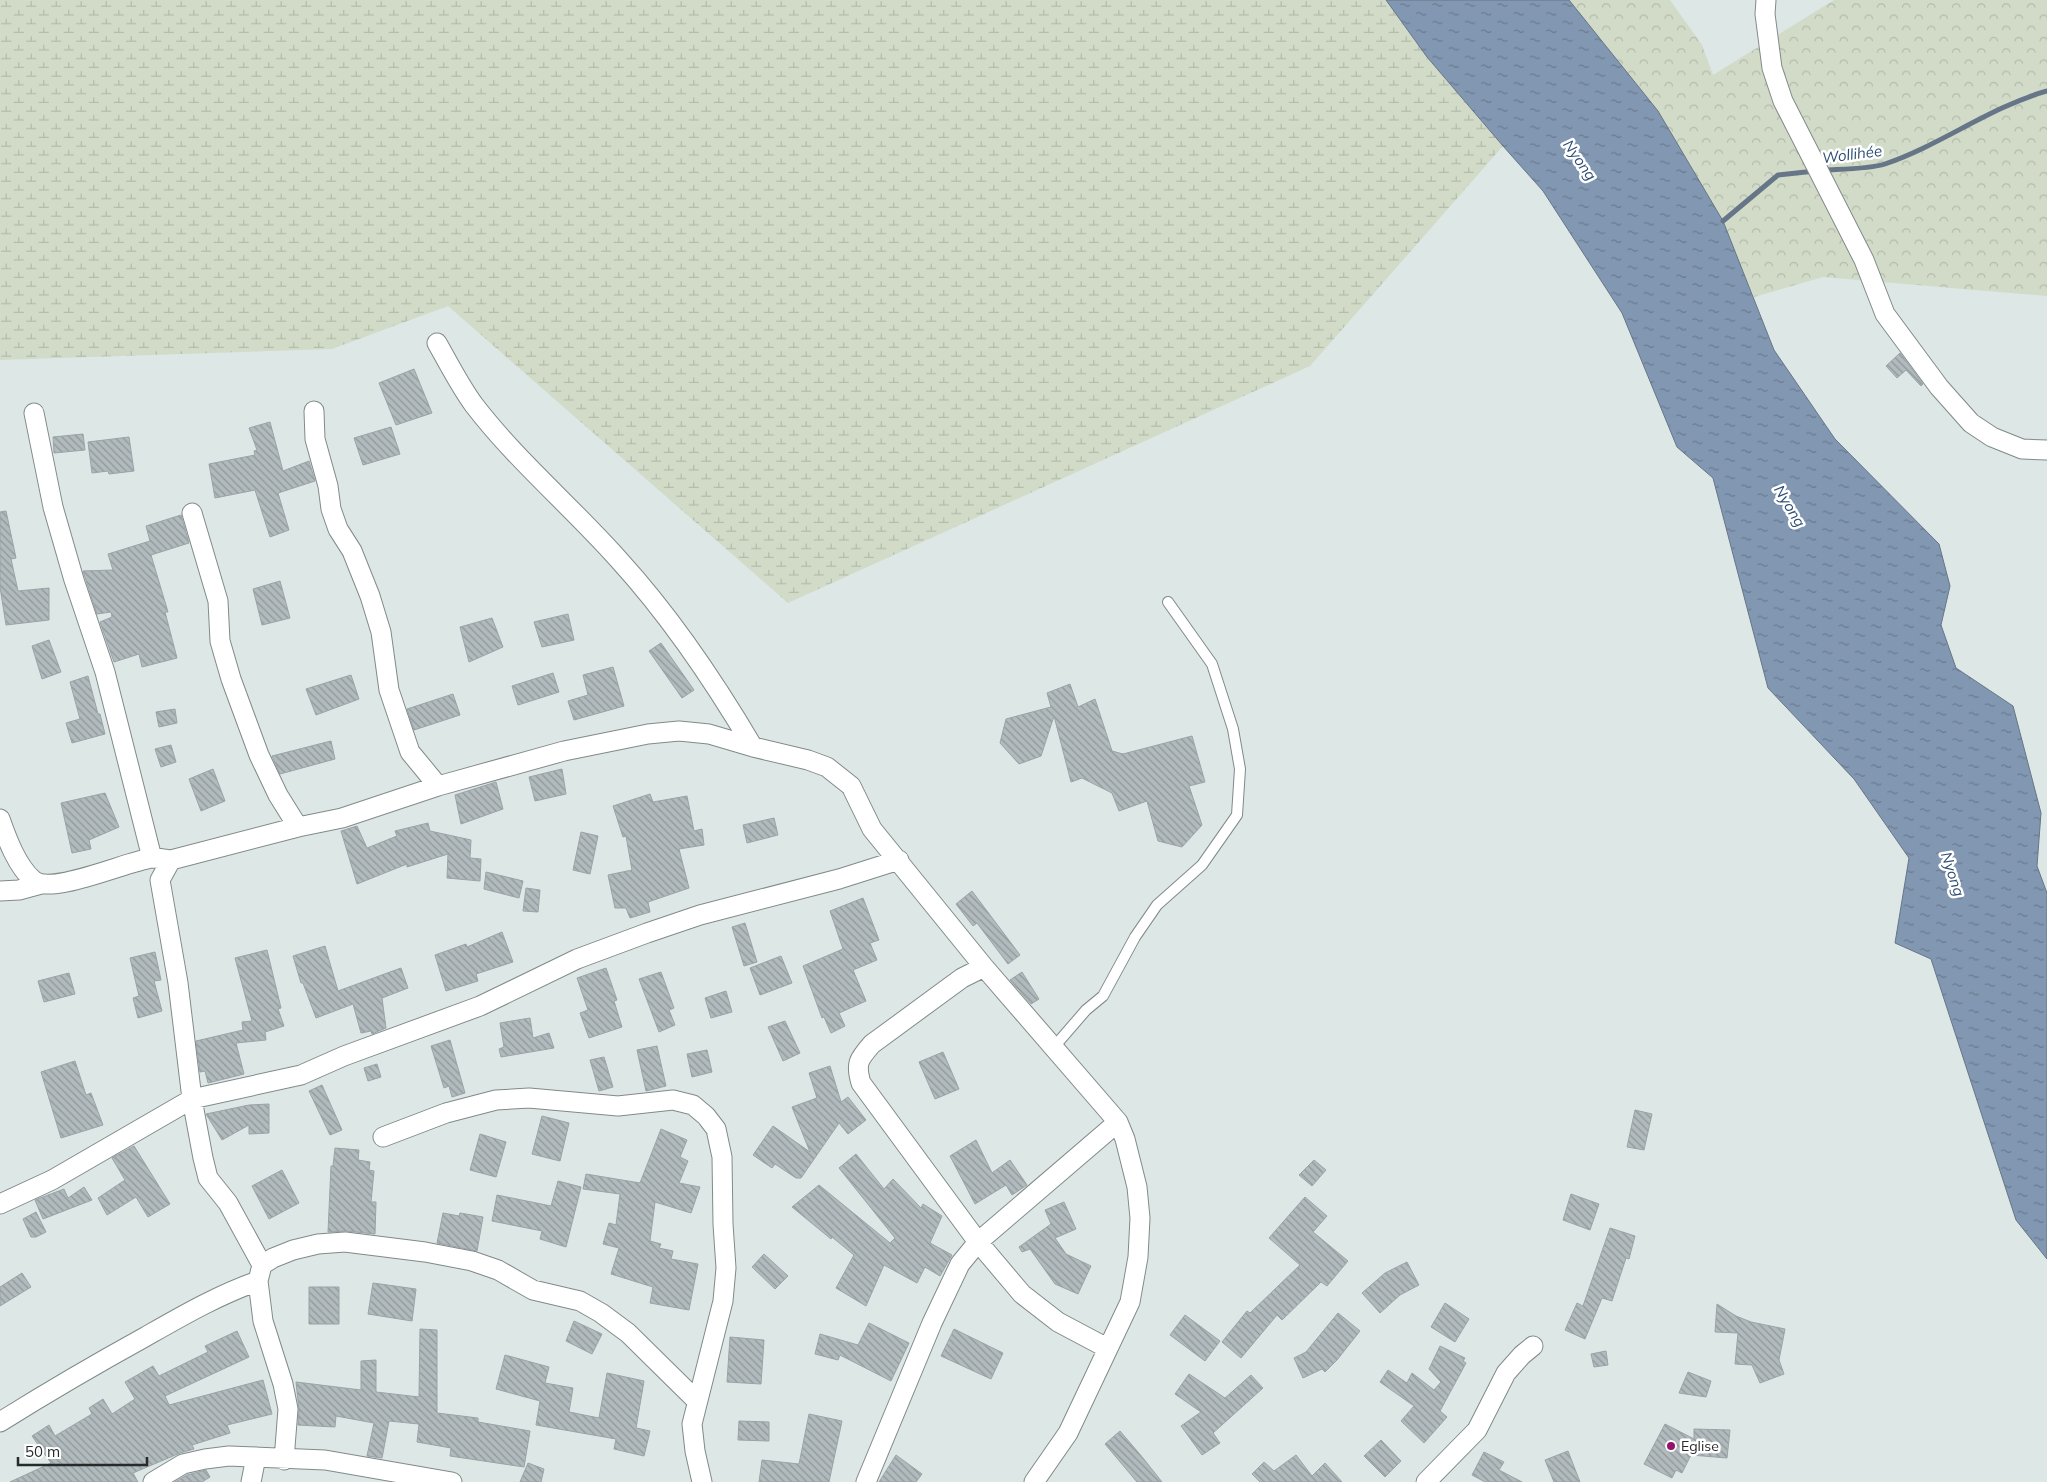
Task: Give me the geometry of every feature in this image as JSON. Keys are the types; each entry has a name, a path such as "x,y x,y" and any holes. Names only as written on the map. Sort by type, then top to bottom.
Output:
{"street":[{"path":"1766,0 1764,14 1772,68 1783,101 1864,260 1885,314 1939,387 1971,423 1992,437 2022,449 2047,450"},
{"path":"438,343 473,404 500,436 620,560 687,643 753,747"},
{"path":"314,411 316,439 331,509 338,529 352,551 370,596 381,632 389,690 410,752 438,786"},
{"path":"34,413 54,507 74,580 105,672 152,858"},
{"path":"192,512 218,601 220,641 231,679 259,755 278,795 298,826"},
{"path":"0,891 19,890 41,884 60,884 152,858 171,860 298,826 342,818 438,786 564,751 648,734 678,731 709,734 808,760 827,767 850,786 872,829 984,967 1118,1122 1125,1140 1137,1187 1140,1218 1138,1257 1130,1302 1068,1433 1034,1482"},
{"path":"0,819 9,844 20,864 33,881 41,884"},
{"path":"171,860 160,880 178,983 192,1099 208,1178 228,1203 260,1273 263,1320 283,1384 288,1409 284,1460"},
{"path":"0,1204 52,1180 192,1099 301,1075 344,1056 480,1006 577,959 647,933 700,915 839,879 899,860"},
{"path":"984,967 962,978 872,1044 861,1056 856,1068 861,1082 978,1242 1022,1294 1058,1322 1107,1348"},
{"path":"383,1138 446,1113 496,1100 529,1098 618,1106 673,1100 693,1105 706,1116 716,1129 722,1157 726,1268 723,1301 692,1424 695,1451 702,1482"},
{"path":"866,1482 936,1314 960,1264 978,1242 1118,1122"},
{"path":"0,1422 74,1376 181,1316 236,1288 260,1273 273,1258 293,1250 318,1244 345,1242 425,1252 472,1261 498,1270 533,1290 580,1300 628,1333 697,1401"},
{"path":"1426,1482 1477,1430 1506,1373 1533,1346"},
{"path":"153,1482 183,1464 205,1458 229,1456 284,1460 325,1460 452,1482"},
{"path":"251,1482 256,1457"}],"lane":[{"path":"1054,1047 1086,1010 1103,996 1135,937 1157,905 1202,865 1237,815 1240,769 1230,720 1212,664 1168,602"}],"green space":[{"path":"0,0 1386,0 1427,57 1503,146 1310,366 788,603 448,306 332,349 0,360"},
{"path":"1569,0 1670,0 1702,45 1713,75 1834,0 2047,0 2047,296 1823,277 1754,297 1723,221"}],"water":[{"name":"Nyong","path":"1386,0 1569,0 1658,111 1723,221 1774,350 1835,439 1939,544 1950,586 1941,625 1956,668 2013,706 2041,813 2037,866 2047,893 2047,1259 2016,1220 1931,959 1895,943 1909,858 1854,779 1768,688 1713,478 1677,447 1622,313 1543,191 1427,57"}],"building":[{"path":"1900,353 1923,384 1921,386 1906,370 1897,378 1886,366"},
{"path":"414,369 432,413 396,425 379,383"},
{"path":"270,422 283,471 309,461 315,481 278,493 289,530 270,537 255,490 215,498 209,464 255,455 254,451 257,450 249,428"},
{"path":"391,427 400,454 363,465 354,438"},
{"path":"83,434 85,450 54,453 53,437"},
{"path":"129,437 134,471 109,474 108,471 92,473 88,442"},
{"path":"6,511 16,558 11,559 18,591 49,588 49,620 6,625 0,587 0,512"},
{"path":"181,515 189,543 151,555 168,612 165,612 177,658 142,667 139,654 114,662 100,622 112,617 111,612 97,614 83,571 113,570 108,554 150,541 146,526"},
{"path":"280,581 290,618 262,625 253,589"},
{"path":"568,614 574,640 542,647 534,622"},
{"path":"492,618 503,647 469,662 460,627"},
{"path":"49,640 61,672 42,679 32,646"},
{"path":"661,643 694,690 682,698 649,651"},
{"path":"613,667 624,706 574,720 568,701 588,695 583,675"},
{"path":"553,673 559,692 518,705 512,686"},
{"path":"351,675 359,699 316,715 306,689"},
{"path":"88,676 105,734 72,743 66,723 80,719 70,682"},
{"path":"1070,684 1078,707 1095,699 1112,751 1123,754 1192,736 1205,782 1189,786 1202,825 1182,847 1158,841 1147,801 1119,811 1112,793 1082,778 1071,782 1054,716 1041,756 1019,764 1000,743 1006,719 1051,707 1047,693"},
{"path":"453,694 460,715 414,730 407,709"},
{"path":"175,709 177,723 159,727 156,712"},
{"path":"331,741 335,759 280,774 272,756"},
{"path":"171,745 176,762 161,767 155,749"},
{"path":"213,769 225,801 201,811 189,779"},
{"path":"562,769 566,794 535,801 529,777"},
{"path":"496,782 503,809 461,824 455,795"},
{"path":"105,793 119,827 89,840 91,849 72,853 61,803"},
{"path":"650,794 653,802 687,796 694,831 702,829 704,845 679,849 689,888 648,902 650,912 630,918 626,908 615,908 608,875 632,870 626,836 623,837 613,806"},
{"path":"774,818 778,835 747,843 743,825"},
{"path":"428,823 430,831 471,840 470,858 481,859 480,881 447,878 448,854 407,867 407,864 357,884 341,831 357,826 367,848 397,836 395,831"},
{"path":"581,832 598,836 590,874 573,870"},
{"path":"486,872 523,881 519,898 484,889"},
{"path":"526,888 540,890 538,912 523,911"},
{"path":"972,891 1020,955 1008,964 977,923 973,926 956,904"},
{"path":"863,898 879,940 870,943 877,960 853,970 866,1001 839,1013 845,1026 831,1033 824,1017 822,1018 803,966 843,949 830,911"},
{"path":"745,923 757,962 744,966 732,927"},
{"path":"502,932 513,962 476,974 478,981 446,991 435,955 466,944 467,947"},
{"path":"325,946 338,991 401,968 408,988 382,998 386,1028 372,1034 371,1031 361,1033 353,1004 316,1018 303,983 301,983 293,956"},
{"path":"267,950 281,1008 278,1009 284,1026 265,1032 266,1040 236,1043 244,1074 208,1083 205,1071 200,1072 196,1041 243,1030 242,1022 252,1021 235,958"},
{"path":"155,952 161,980 154,981 162,1011 138,1018 133,998 139,996 130,958"},
{"path":"781,956 792,983 760,995 750,968"},
{"path":"606,968 617,1000 614,1001 622,1027 589,1038 580,1013 588,1010 577,978"},
{"path":"661,972 674,1008 669,1010 675,1025 659,1032 639,979"},
{"path":"1022,972 1039,999 1031,1004 1010,980"},
{"path":"69,973 75,994 44,1002 38,981"},
{"path":"726,991 732,1012 711,1018 705,998"},
{"path":"530,1018 533,1038 549,1033 554,1048 501,1057 499,1049 504,1047 500,1023"},
{"path":"785,1021 800,1053 783,1061 768,1027"},
{"path":"450,1040 465,1093 452,1097 449,1086 444,1088 431,1046"},
{"path":"657,1046 666,1086 646,1091 637,1050"},
{"path":"707,1050 712,1072 692,1077 687,1054"},
{"path":"943,1052 959,1089 935,1099 919,1062"},
{"path":"604,1057 613,1087 599,1091 590,1060"},
{"path":"75,1061 86,1095 91,1093 103,1125 61,1138 41,1072"},
{"path":"377,1064 381,1077 368,1081 364,1068"},
{"path":"830,1066 841,1102 848,1097 866,1120 848,1134 839,1123 801,1178 796,1178 775,1164 772,1168 753,1155 773,1126 810,1152 792,1107 817,1098 809,1073"},
{"path":"322,1085 342,1130 330,1135 309,1091"},
{"path":"269,1104 269,1133 249,1134 249,1125 222,1140 206,1114 249,1105"},
{"path":"1635,1110 1652,1114 1644,1150 1627,1147"},
{"path":"542,1116 569,1123 560,1161 532,1154"},
{"path":"661,1129 687,1140 680,1157 688,1161 679,1183 700,1187 691,1213 655,1202 650,1241 661,1244 659,1248 673,1251 671,1259 698,1264 689,1310 650,1303 653,1287 611,1274 619,1248 603,1244 609,1223 616,1225 620,1194 583,1189 586,1174 640,1183"},
{"path":"480,1134 506,1142 496,1177 470,1170"},
{"path":"976,1140 992,1173 1010,1160 1027,1185 1012,1195 1006,1185 975,1204 950,1156"},
{"path":"134,1146 170,1204 148,1217 136,1197 107,1215 98,1198 125,1180 112,1158"},
{"path":"335,1148 359,1150 358,1160 370,1162 369,1170 374,1171 371,1202 376,1202 375,1234 346,1231 328,1232 331,1166 333,1166"},
{"path":"856,1154 884,1189 893,1179 921,1208 923,1204 942,1216 930,1243 952,1255 940,1276 925,1267 917,1283 884,1265 866,1306 836,1288 854,1255 792,1207 819,1185 890,1243 895,1238 839,1168"},
{"path":"1314,1160 1326,1170 1312,1186 1299,1175"},
{"path":"282,1170 299,1203 269,1219 252,1186"},
{"path":"558,1181 581,1187 566,1247 540,1239 542,1231 492,1221 497,1195 551,1206"},
{"path":"84,1187 92,1200 43,1219 35,1200 64,1189 68,1198"},
{"path":"1571,1194 1599,1204 1590,1230 1563,1220"},
{"path":"1305,1197 1327,1216 1313,1232 1348,1261 1327,1286 1321,1282 1282,1320 1277,1315 1241,1358 1222,1342 1247,1311 1250,1313 1300,1265 1269,1238"},
{"path":"1064,1202 1076,1229 1055,1238 1066,1254 1091,1266 1078,1294 1055,1284 1030,1249 1022,1252 1019,1247 1051,1224 1045,1210"},
{"path":"36,1212 46,1232 36,1237 31,1237 23,1219"},
{"path":"443,1213 459,1216 460,1213 483,1217 477,1251 437,1243"},
{"path":"1610,1228 1635,1236 1629,1259 1626,1258 1612,1301 1602,1298 1585,1339 1565,1330 1577,1303 1583,1306"},
{"path":"764,1254 788,1276 775,1289 752,1267"},
{"path":"1407,1262 1419,1285 1400,1295 1380,1313 1362,1293 1385,1273"},
{"path":"22,1273 31,1287 0,1306 0,1287"},
{"path":"373,1283 416,1289 412,1321 368,1314"},
{"path":"309,1287 339,1287 339,1324 309,1324"},
{"path":"1445,1303 1469,1319 1455,1342 1431,1327"},
{"path":"1717,1304 1736,1316 1751,1322 1785,1329 1779,1360 1784,1374 1760,1383 1752,1365 1735,1364 1738,1333 1715,1332"},
{"path":"1338,1313 1360,1331 1325,1372 1322,1369 1303,1378 1294,1358 1306,1352"},
{"path":"1185,1315 1220,1341 1205,1361 1170,1335"},
{"path":"574,1321 602,1334 592,1354 566,1341"},
{"path":"869,1323 909,1343 891,1381 840,1355 838,1360 815,1354 820,1334 858,1345"},
{"path":"420,1329 437,1330 437,1413 478,1418 478,1422 530,1431 524,1467 450,1456 451,1448 417,1442 419,1424 389,1421 382,1458 367,1456 374,1423 336,1416 335,1427 298,1425 299,1410 296,1382 361,1390 361,1361 376,1360 376,1392 419,1397"},
{"path":"954,1329 1003,1353 991,1379 941,1356"},
{"path":"237,1331 249,1357 165,1396 169,1405 263,1380 272,1414 227,1425 230,1433 192,1445 194,1449 133,1473 138,1482 10,1482 51,1463 32,1436 49,1425 55,1436 92,1414 89,1408 103,1399 112,1414 135,1399 125,1382 153,1366 159,1376 208,1352 205,1346"},
{"path":"730,1337 764,1340 761,1384 727,1382"},
{"path":"1440,1346 1465,1358 1463,1361 1466,1363 1440,1411 1447,1417 1424,1443 1401,1421 1414,1406 1380,1382 1388,1370 1407,1383 1412,1373 1434,1390 1441,1382 1429,1369"},
{"path":"1606,1351 1608,1365 1594,1367 1591,1354"},
{"path":"505,1355 549,1367 545,1383 573,1388 569,1412 599,1418 607,1373 644,1381 636,1428 650,1431 644,1456 614,1449 616,1439 536,1425 540,1401 496,1389"},
{"path":"1688,1372 1711,1381 1706,1397 1679,1393"},
{"path":"1189,1374 1225,1398 1251,1375 1263,1388 1213,1433 1220,1443 1202,1455 1181,1426 1201,1412 1175,1394"},
{"path":"809,1414 842,1421 829,1482 759,1482 762,1460 799,1464"},
{"path":"739,1421 769,1422 769,1441 738,1440"},
{"path":"1665,1424 1694,1439 1694,1429 1730,1430 1727,1458 1691,1455 1682,1473 1676,1470 1672,1478 1644,1464"},
{"path":"1120,1431 1162,1482 1137,1482 1105,1444"},
{"path":"1381,1440 1401,1461 1385,1477 1364,1456"},
{"path":"1568,1451 1580,1482 1554,1482 1545,1460"},
{"path":"1484,1452 1504,1462 1499,1470 1522,1482 1485,1482 1472,1475"},
{"path":"896,1455 922,1474 916,1482 879,1482"},
{"path":"1296,1455 1312,1476 1325,1463 1342,1482 1260,1482 1252,1474 1264,1462 1274,1471"},
{"path":"528,1463 544,1469 541,1482 520,1482"},
{"path":"206,1470 210,1477 202,1482 175,1482 187,1475"}],"waterway":[{"name":"Wollihée","path":"1824,170 1864,168 1885,164 1926,147 2006,106 2047,91"},
{"name":"Wollihée","path":"1723,221 1778,175 1815,171"}],"place":[{"name":"Eglise","path":"1671,1446"}]}
